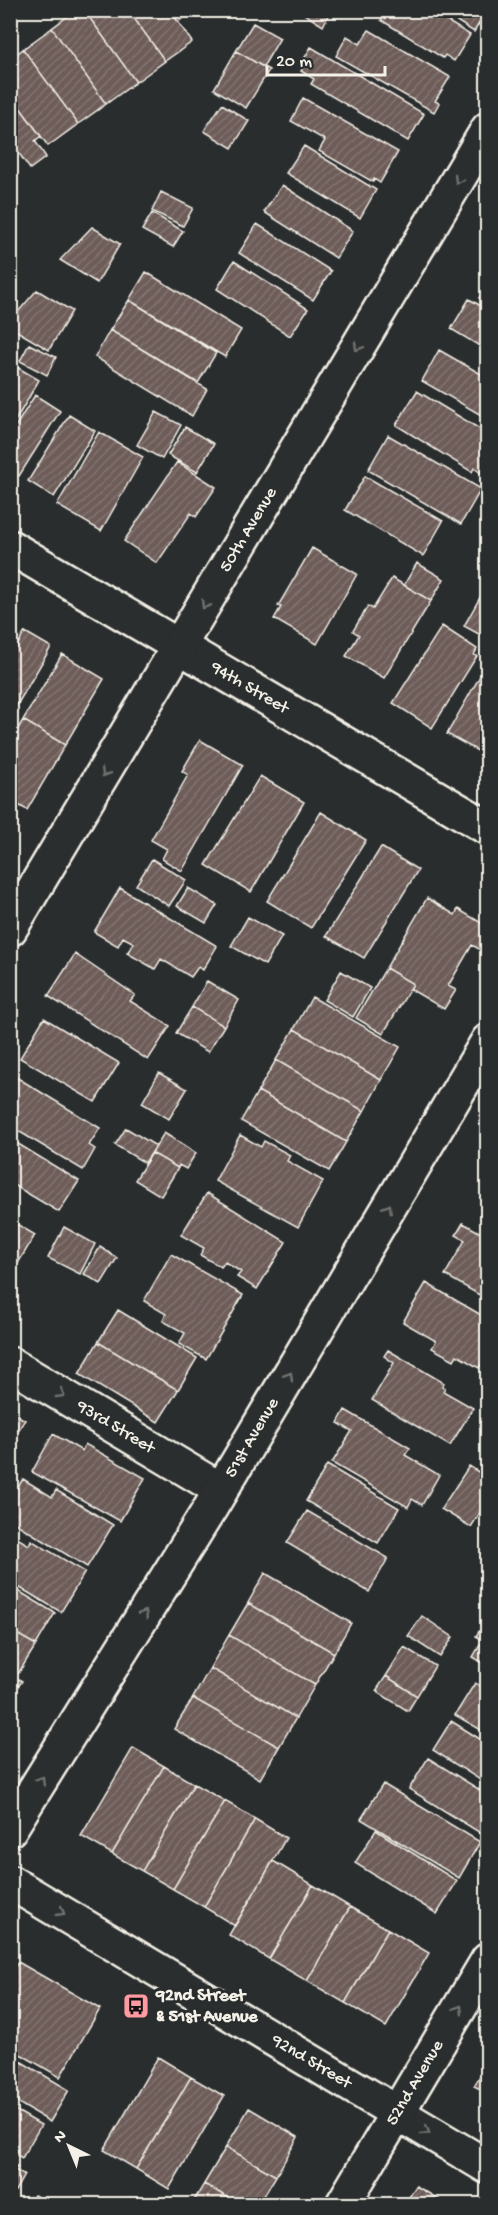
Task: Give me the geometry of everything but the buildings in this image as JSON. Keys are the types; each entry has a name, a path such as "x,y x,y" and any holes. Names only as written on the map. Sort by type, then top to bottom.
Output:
{"street":[{"name":"50th Avenue","path":"10,930 488,129"},
{"name":"94th Street","path":"10,547 488,828"},
{"name":"51st Avenue","path":"10,1829 221,1490 488,1041"},
{"name":"93rd Street","path":"10,1364 221,1490"},
{"name":"92nd Street","path":"10,1882 488,2167"},
{"name":"52nd Avenue","path":"343,2205 488,1960"}],"place":[{"name":"92nd Street & 51st Avenue","path":"136,2006"}]}
